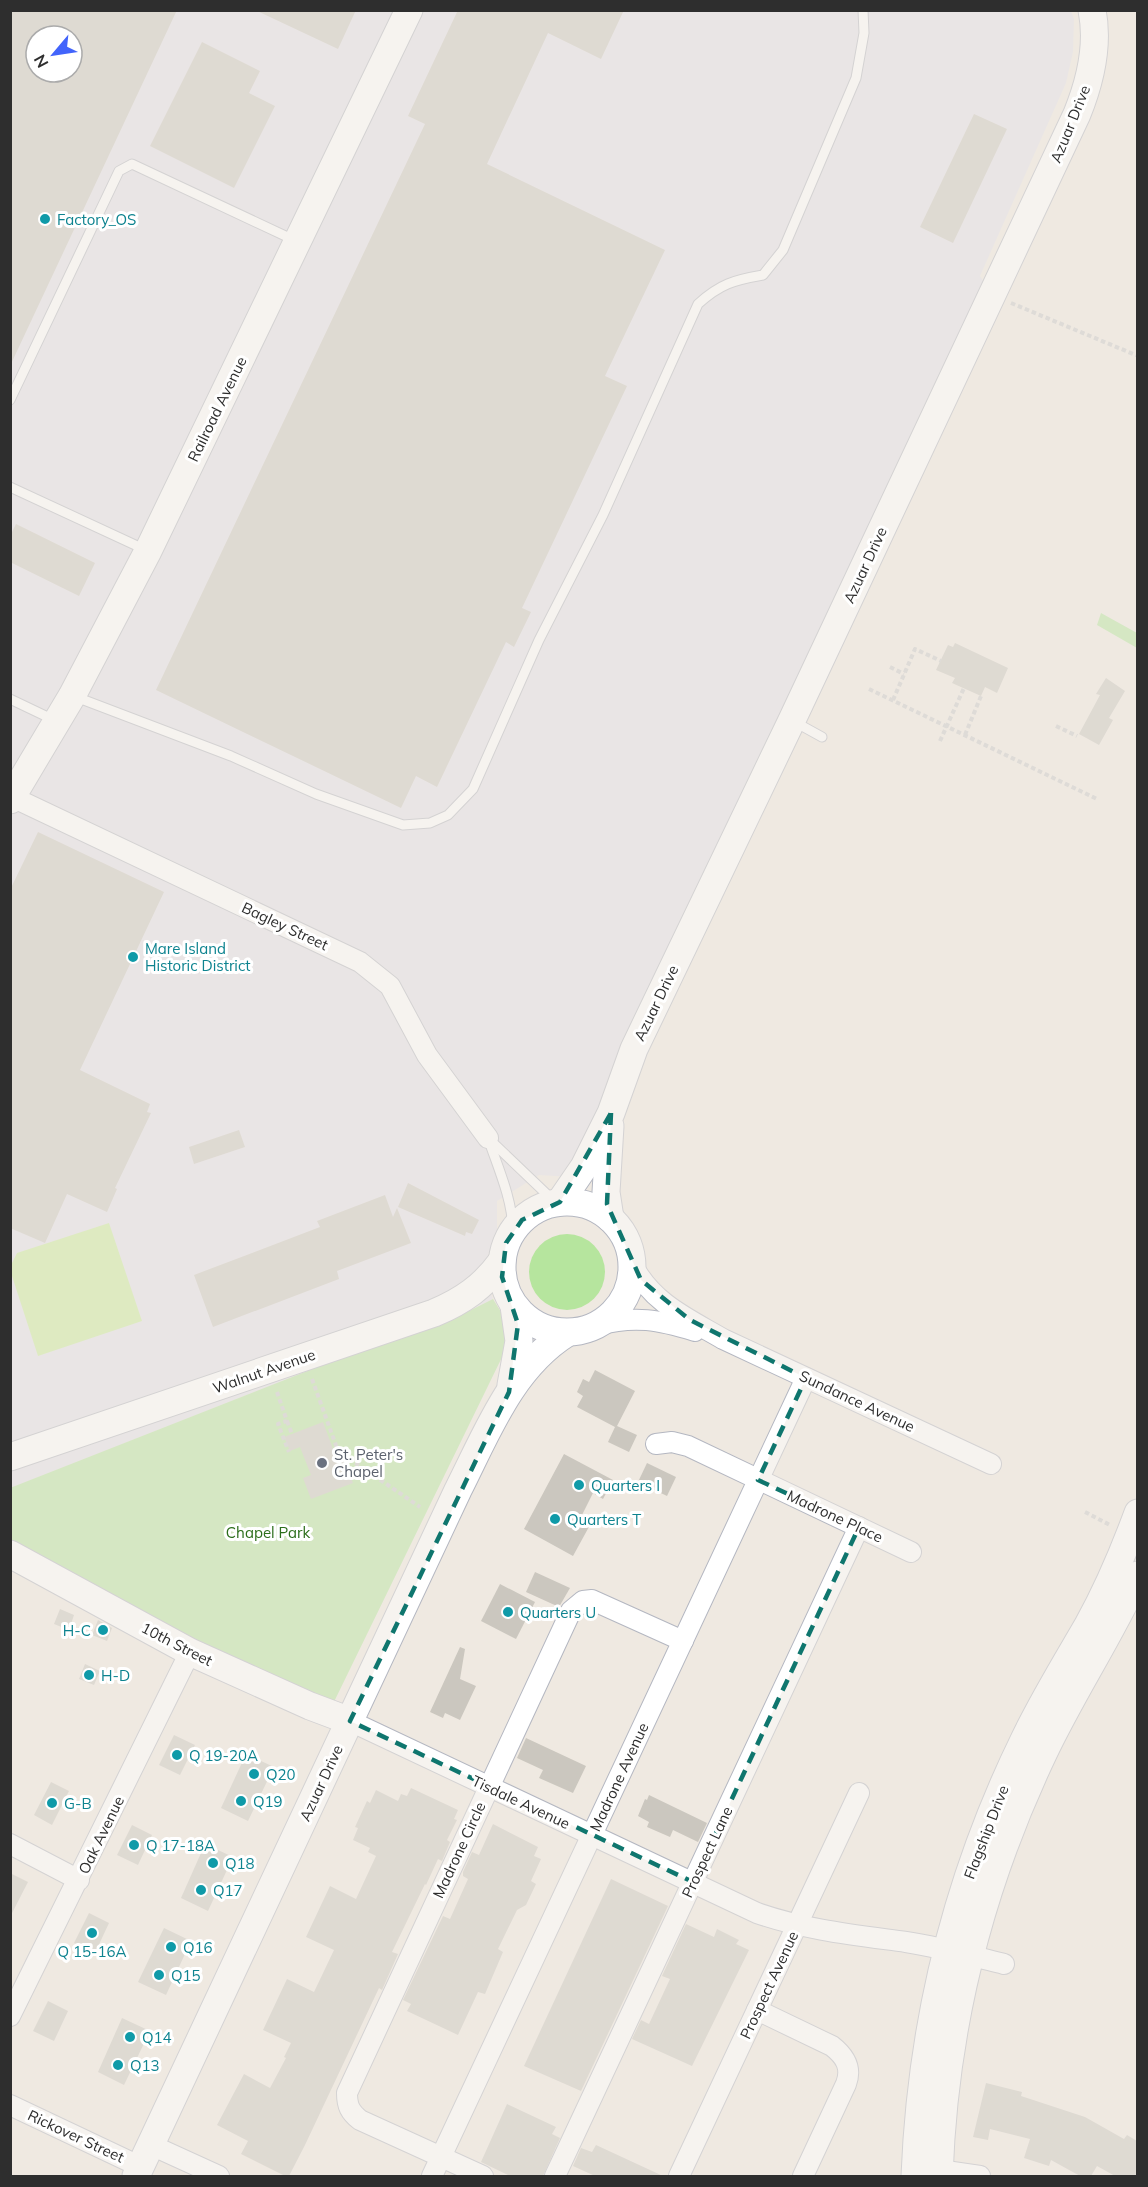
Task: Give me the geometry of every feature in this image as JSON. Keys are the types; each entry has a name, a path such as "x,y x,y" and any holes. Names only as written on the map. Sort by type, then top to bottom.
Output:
{"street":[{"name":"Railroad Avenue","path":"11,798 72,696 148,551 409,10"},
{"name":"Azuar Drive","path":"558,1202 584,1167 611,1113 634,1049 792,720 1077,114 1092,65 1095,32 1092,10"},
{"name":"Bagley Street","path":"11,798 360,962 390,986 427,1055 488,1138"},
{"name":"Azuar Drive","path":"610,1218 606,1172 611,1113"},
{"path":"558,1202 579,1203 596,1209 610,1218 622,1231 629,1247 632,1264 631,1281 618,1309 598,1325 584,1331 567,1333 537,1326 524,1317 514,1306 502,1277 502,1261 506,1243 513,1230 535,1210 558,1202"},
{"name":"Walnut Avenue","path":"10,1457 435,1313 453,1305 480,1287 502,1261"},
{"name":"Sundance Avenue","path":"632,1264 651,1293 723,1339 991,1464"},
{"name":"Azuar Drive","path":"509,1392 519,1341 514,1306"},
{"name":"Sundance Avenue","path":"598,1325 640,1318 723,1339"},
{"name":"Azuar Drive","path":"143,2163 458,1490 509,1392 539,1354 567,1333"},
{"name":"Madrone Avenue","path":"432,2176 806,1378"},
{"name":"Madrone Place","path":"656,1444 672,1442 688,1446 911,1552"},
{"name":"Flagship Drive","path":"957,1953 974,1859 1006,1778 1035,1716 1099,1603 1137,1513"},
{"name":"Prospect Lane","path":"555,2176 859,1527"},
{"name":"10th Street","path":"10,1554 190,1652 310,1706 350,1721"},
{"name":"Flagship Drive","path":"931,2174 921,2088 929,2029 957,1953 996,1866 1027,1788 1056,1727 1108,1635 1137,1575"},
{"name":"Madrone Circle","path":"441,2157 360,2120 352,2114 347,2104 346,2093 571,1611 583,1601 592,1600 683,1641"},
{"name":"Oak Avenue","path":"10,2016 190,1652"},
{"name":"Tisdale Avenue","path":"350,1721 758,1913 797,1925 858,1937 906,1942 1004,1964"},
{"name":"Prospect Avenue","path":"679,2176 858,1793"},
{"path":"10,1844 79,1880"},
{"path":"757,2010 832,2046 842,2054 848,2064 849,2076 846,2084 802,2176"},
{"name":"Rickover Street","path":"10,2105 143,2163 214,2176"},
{"path":"441,2157 483,2176"},
{"path":"931,2174 980,2176"}],"lane":[{"path":"72,696 231,756 316,794 403,825 430,823 448,816 473,789 539,640 603,515 698,304 715,289 733,281 763,275 783,250 856,78 864,33 863,10"},
{"path":"10,400 119,171 132,164 298,242"},
{"path":"10,487 148,551"},
{"path":"10,699 57,721"},
{"path":"792,720 822,736"},
{"name":"Bagley Street","path":"488,1138 558,1202"},
{"name":"Bagley Street","path":"488,1138 509,1199 513,1214 513,1230"}],"path":[{"path":"1017,305 1137,356"},
{"path":"894,700 915,649 940,661"},
{"path":"890,667 904,674"},
{"path":"940,741 964,688"},
{"path":"869,689 1098,799"},
{"path":"965,735 981,696"},
{"path":"1056,726 1077,736"},
{"path":"312,1379 343,1463"},
{"path":"277,1392 292,1434"},
{"path":"287,1421 278,1424 288,1452"},
{"path":"338,1451 420,1506"}],"highlighted area":[{"path":"611,1113 607,1204 641,1280 690,1320 806,1378 758,1480 859,1527 693,1882 350,1721 509,1392 518,1324 502,1277 506,1243 522,1220 560,1202"}],"shaded area":[{"path":"11,11 1071,11 1074,19 1073,52 1066,83 980,276 993,295 589,1178 539,1175 497,1201 497,1235 482,1268 493,1299 465,1313 422,1326 11,1488"}],"green space":[{"path":"1101,613 1137,633 1137,648 1097,625"},
{"path":"109,1223 142,1321 38,1356 11,1273 11,1265 17,1253"},
{"path":"567,1234 582,1237 594,1245 602,1257 605,1272 602,1287 594,1299 582,1307 567,1310 552,1307 540,1299 532,1287 529,1272 532,1257 540,1245 552,1237"},
{"name":"Chapel Park","path":"493,1299 506,1320 507,1347 331,1708 11,1546 10,1488 422,1326 465,1313"}],"building":[{"name":"Factory_OS","path":"10,10 177,10 10,366"},
{"path":"255,10 356,10 338,49"},
{"path":"458,10 624,10 601,59 548,33 487,164 665,250 605,376 627,386 522,608 531,612 514,647 506,642 437,787 416,776 401,808 156,690 425,124 408,116"},
{"path":"202,42 260,71 249,93 275,106 234,188 150,146"},
{"path":"974,114 1007,129 953,243 920,227"},
{"path":"16,524 95,563 79,596 10,562 10,536"},
{"path":"955,643 1008,668 997,693 985,687 981,696 952,683 955,678 936,670 948,645 953,647"},
{"path":"1106,678 1125,691 1109,718 1113,720 1099,745 1079,734 1100,695 1096,694"},
{"path":"38,832 164,892 80,1070 150,1104 147,1112 151,1113 115,1188 117,1189 107,1212 67,1194 45,1243 10,1228 10,890"},
{"path":"239,1130 245,1147 194,1164 189,1147"},
{"path":"408,1183 479,1220 472,1234 466,1232 465,1236 398,1207"},
{"path":"385,1195 393,1217 397,1208 411,1243 337,1271 339,1279 213,1327 194,1275 320,1227 317,1221"},
{"path":"595,1370 635,1391 617,1426 637,1435 629,1452 608,1442 615,1427 577,1407 583,1396 577,1392 583,1379 589,1382"},
{"name":"St. Peter's Chapel","path":"323,1422 339,1465 345,1462 353,1483 311,1499 303,1478 311,1475 300,1447 290,1451 284,1437"},
{"path":"564,1454 613,1480 603,1499 593,1493 580,1519 590,1525 573,1556 524,1529"},
{"path":"647,1463 676,1477 667,1496 638,1482"},
{"path":"535,1572 570,1588 559,1607 526,1592"},
{"name":"Quarters U","path":"500,1584 535,1602 516,1639 481,1621"},
{"path":"60,1609 74,1615 69,1630 54,1624"},
{"name":"H-C","path":"98,1620 112,1628 107,1641 92,1635"},
{"path":"460,1647 465,1649 460,1679 476,1686 460,1720 445,1713 443,1718 430,1712"},
{"name":"H-D","path":"85,1664 100,1671 94,1685 79,1679"},
{"name":"Q 19-20A","path":"174,1735 195,1745 180,1775 159,1765"},
{"path":"526,1738 586,1766 573,1793 539,1778 543,1770 517,1758"},
{"path":"246,1754 274,1767 248,1821 221,1808"},
{"name":"G-B","path":"51,1782 69,1791 52,1825 34,1815"},
{"path":"411,1788 458,1810 454,1819 457,1820 447,1840 450,1842 442,1861 438,1859 392,1952 398,1954 382,1990 379,1988 305,2145 289,2176 285,2176 241,2154 248,2141 217,2125 244,2074 270,2088 286,2058 284,2057 291,2043 263,2030 287,1979 314,1992 334,1950 306,1937 330,1886 356,1899 376,1856 368,1852 370,1848 353,1840 358,1828 355,1827 367,1801 370,1803 376,1790 398,1801 401,1794 407,1796"},
{"path":"649,1795 707,1823 698,1842 673,1830 670,1837 647,1827 649,1822 638,1816"},
{"path":"493,1824 538,1847 534,1856 541,1859 531,1881 536,1884 526,1905 517,1910 498,1949 503,1952 485,1994 478,1992 458,2035 407,2011 411,2004 403,2000 443,1916 450,1919 468,1879 463,1876 463,1872 472,1852 479,1855"},
{"name":"Q 17-18A","path":"132,1825 152,1835 138,1865 117,1855"},
{"path":"205,1844 233,1857 208,1911 181,1898"},
{"path":"10,1873 28,1882 10,1917"},
{"path":"611,1879 668,1906 581,2091 524,2066"},
{"name":"Q 15-16A","path":"89,1913 109,1923 95,1953 74,1943"},
{"path":"686,1924 714,1937 717,1929 739,1940 736,1944 749,1950 692,2066 632,2039 641,2020 649,2024 670,1979 662,1976"},
{"path":"164,1928 191,1941 166,1995 138,1982"},
{"path":"48,2001 68,2011 54,2041 33,2031"},
{"path":"122,2018 150,2031 124,2085 98,2072"},
{"path":"986,2083 1022,2092 1021,2096 1085,2117 1124,2139 1127,2135 1137,2141 1137,2176 1115,2176 1097,2166 1091,2176 1080,2176 1051,2160 1049,2166 1024,2158 1030,2139 990,2129 988,2140 973,2137"},
{"path":"507,2104 556,2127 552,2134 560,2138 543,2176 510,2176 481,2162"},
{"path":"596,2145 663,2176 595,2176 573,2166 581,2148 592,2152"}],"place":[{"name":"Factory_OS","path":"45,219"},
{"name":"Mare Island Historic District","path":"133,957"},
{"name":"St. Peter's Chapel","path":"322,1463"},
{"name":"Quarters I","path":"579,1485"},
{"name":"Quarters T","path":"555,1519"},
{"name":"Quarters U","path":"508,1612"},
{"name":"H-C","path":"103,1630"},
{"name":"H-D","path":"89,1675"},
{"name":"Q 19-20A","path":"177,1755"},
{"name":"Q20","path":"254,1774"},
{"name":"Q19","path":"241,1801"},
{"name":"G-B","path":"52,1803"},
{"name":"Q 17-18A","path":"134,1845"},
{"name":"Q18","path":"213,1863"},
{"name":"Q17","path":"201,1890"},
{"name":"Q 15-16A","path":"92,1933"},
{"name":"Q16","path":"171,1947"},
{"name":"Q15","path":"159,1975"},
{"name":"Q14","path":"130,2037"},
{"name":"Q13","path":"118,2065"}]}
